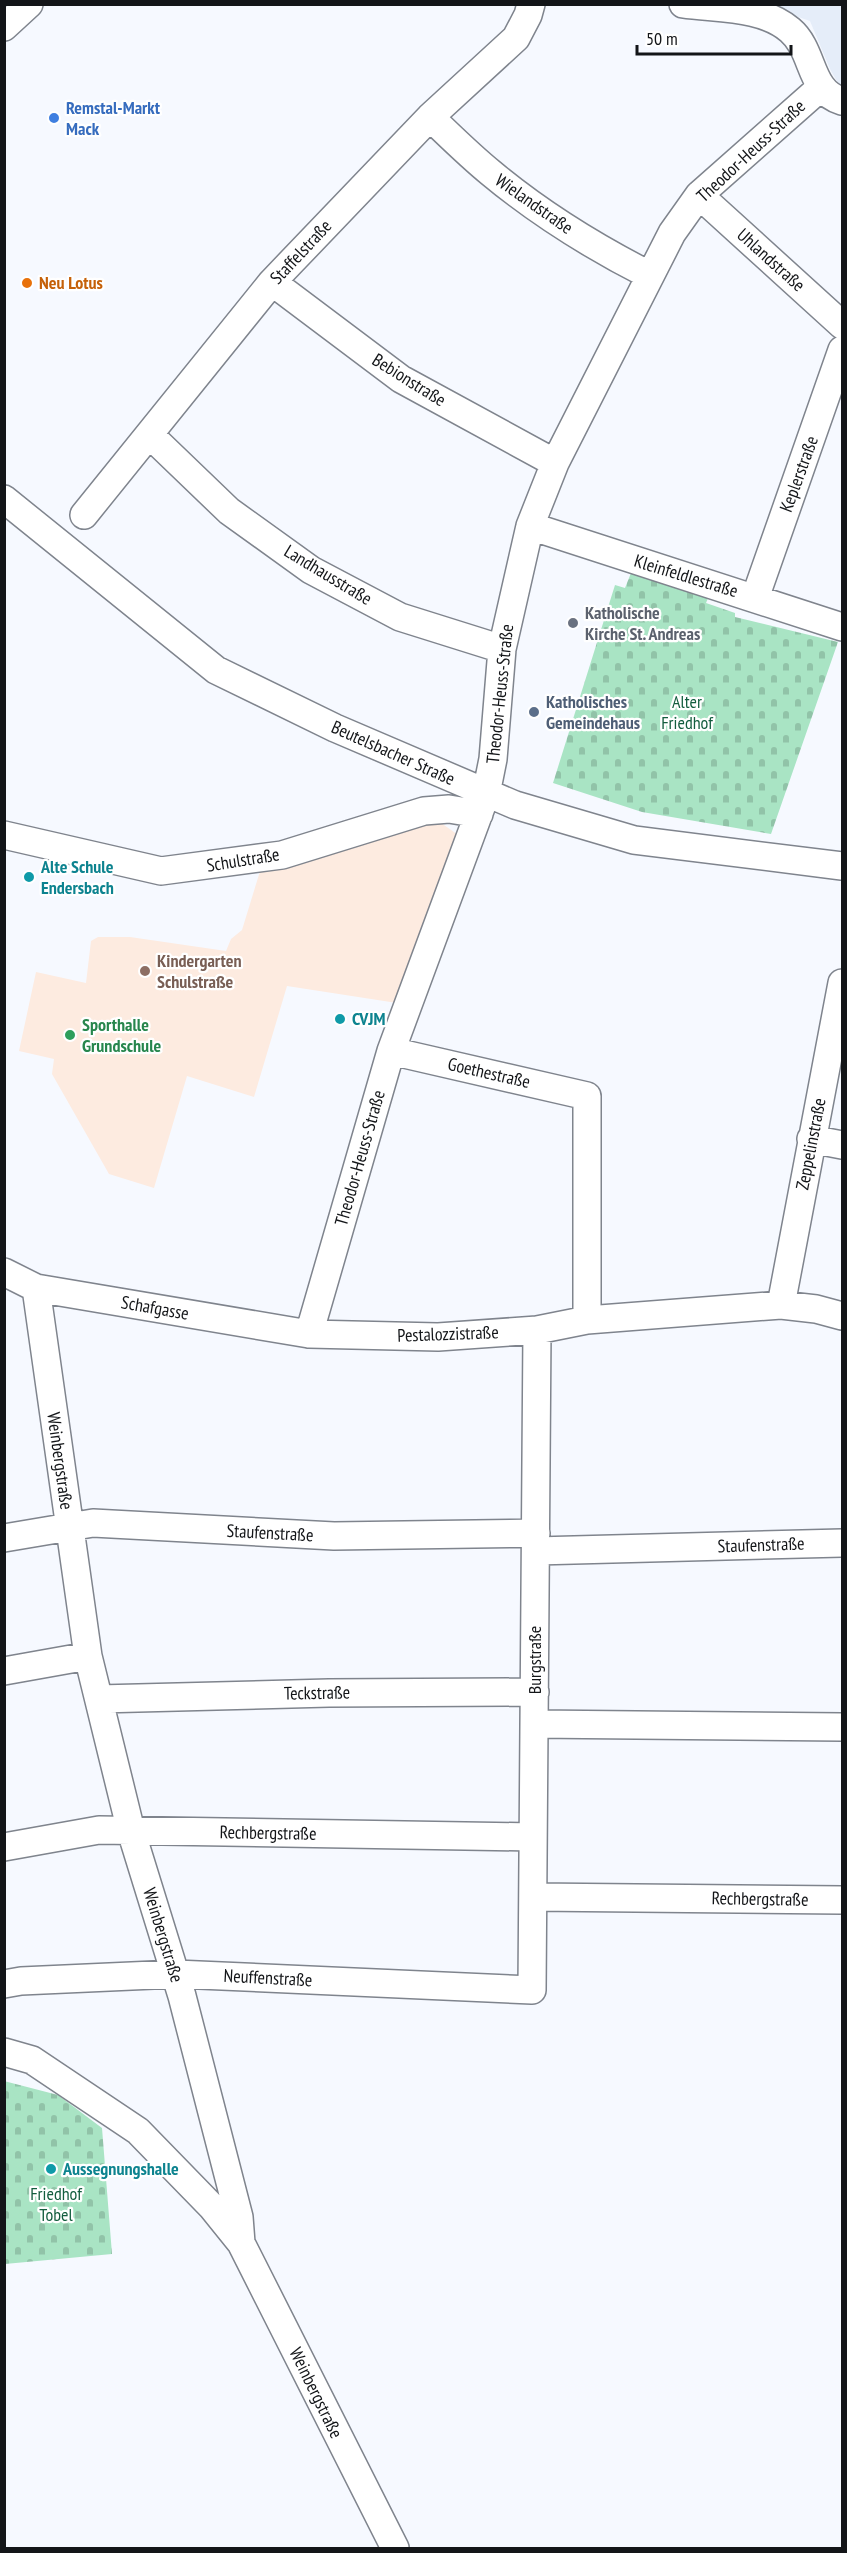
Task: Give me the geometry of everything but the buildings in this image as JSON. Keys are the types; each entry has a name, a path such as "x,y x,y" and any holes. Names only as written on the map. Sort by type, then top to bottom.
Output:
{"street":[{"path":"4,27 29,4"},
{"name":"Staffelstraße","path":"84,515 151,436 272,282 430,117 516,38 531,4"},
{"path":"683,4 746,12 773,19 791,30 804,47 820,88 843,101"},
{"name":"Theodor-Heuss-Straße","path":"309,1334 392,1051 482,804 493,759 502,650 530,526 555,463 672,233 699,195 820,88"},
{"name":"Wielandstraße","path":"430,117 490,172 532,204 611,255 649,275"},
{"name":"Uhlandstraße","path":"699,195 843,325"},
{"name":"Bebionstraße","path":"272,282 401,380 555,463"},
{"name":"Keplerstraße","path":"755,598 843,350"},
{"name":"Landhausstraße","path":"151,436 230,511 312,570 400,616 502,650"},
{"name":"Beutelsbacher Straße","path":"4,499 216,670 482,804 548,816 634,840 843,866"},
{"name":"Kleinfeldlestraße","path":"530,526 843,627"},
{"name":"Schulstraße","path":"4,835 161,871 282,855 424,811 482,804"},
{"name":"Zeppelinstraße","path":"781,1305 811,1139 843,983"},
{"name":"Goethestraße","path":"392,1051 587,1096 587,1320"},
{"path":"811,1139 843,1145"},
{"name":"Schafgasse","path":"4,1272 36,1288 309,1334"},
{"name":"Weinbergstraße","path":"36,1288 88,1656 131,1831 176,1974 239,2217 241,2243 395,2548"},
{"name":"Pestalozzistraße","path":"309,1334 438,1338 537,1330 587,1320 781,1305 816,1309 843,1316"},
{"name":"Burgstraße","path":"532,1990 537,1330"},
{"name":"Staufenstraße","path":"4,1538 93,1523 334,1536 536,1542 843,1543"},
{"path":"4,1671 88,1656"},
{"name":"Teckstraße","path":"99,1699 329,1693 535,1692"},
{"path":"534,1724 843,1727"},
{"name":"Rechbergstraße","path":"4,1847 99,1830 534,1838"},
{"name":"Rechbergstraße","path":"533,1897 843,1900"},
{"name":"Neuffenstraße","path":"4,1984 21,1981 176,1974 532,1990"},
{"path":"4,2052 32,2060 138,2131 212,2207 241,2243"}],"shaded area":[{"path":"763,5 842,5 842,90 830,69 810,21"},
{"path":"434,818 461,837 397,1003 287,986 254,1097 187,1076 154,1188 109,1174 52,1074 54,1059 19,1051 36,972 86,983 91,941 98,937 130,937 226,951 231,939 242,930 261,868"}],"green space":[{"name":"Alter Friedhof","path":"633,568 711,591 706,603 735,613 735,617 838,642 771,834 642,812 553,783 615,585 625,588"},
{"name":"Friedhof Tobel","path":"4,2081 58,2095 102,2128 112,2254 5,2264"}],"place":[{"name":"Remstal-Markt Mack","path":"54,118"},
{"name":"Neu Lotus","path":"27,283"},
{"name":"Katholische Kirche St. Andreas","path":"573,623"},
{"name":"Katholisches Gemeindehaus","path":"534,712"},
{"name":"Alte Schule Endersbach","path":"29,877"},
{"name":"Kindergarten Schulstraße","path":"145,971"},
{"name":"CVJM","path":"340,1019"},
{"name":"Sporthalle Grundschule","path":"70,1035"},
{"name":"Aussegnungshalle","path":"51,2169"}]}
